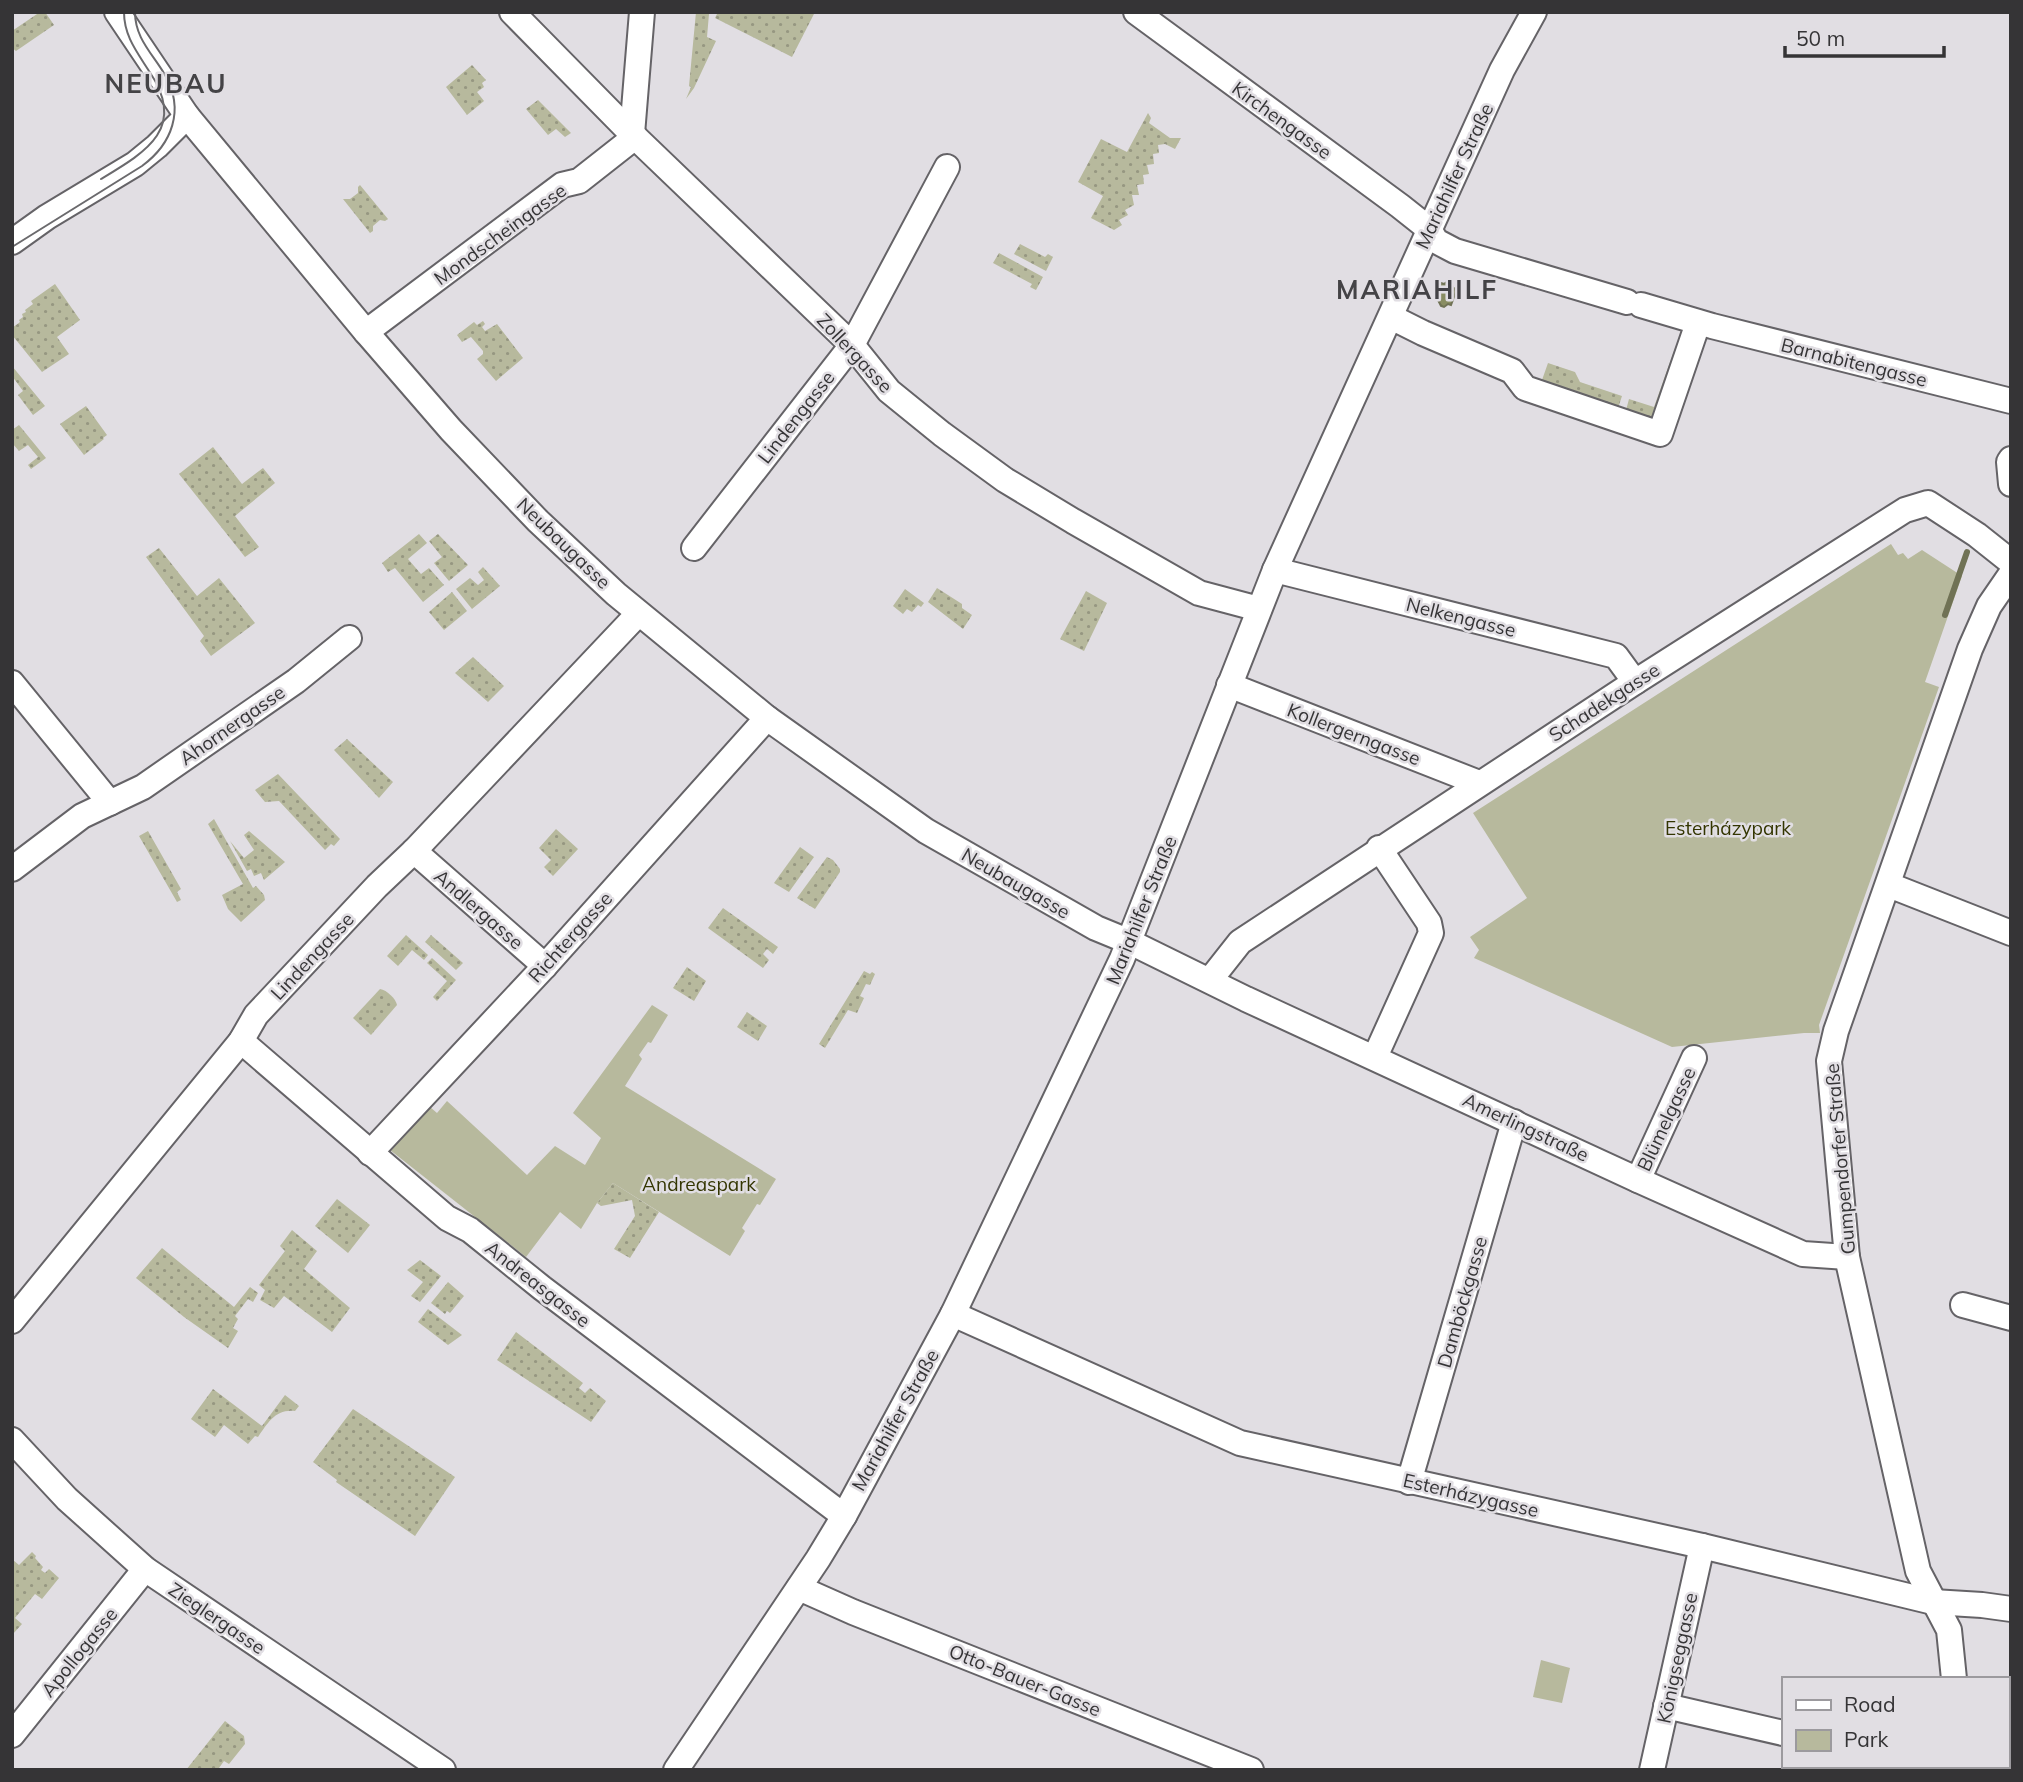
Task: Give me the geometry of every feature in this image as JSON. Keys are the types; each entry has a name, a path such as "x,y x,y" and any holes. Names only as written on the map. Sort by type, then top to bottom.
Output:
{"street":[{"name":"Neubaugasse","path":"117,12 187,116 366,332 451,430 538,521 638,614 767,719 926,831 1096,928 1210,980"},
{"name":"Zollergasse","path":"512,12 633,135 852,345 889,391 921,417 1005,480 1073,522 1199,593 1259,609"},
{"path":"633,135 642,12"},
{"name":"Kirchengasse","path":"1136,12 1429,229"},
{"name":"Mariahilfer Straße","path":"676,1770 799,1588 844,1516 953,1314 1130,942 1275,570 1502,70 1534,12"},
{"path":"12,242 47,217 135,164 187,116"},
{"name":"Mondscheingasse","path":"366,332 562,185 579,181 633,135"},
{"name":"Lindengasse","path":"694,548 852,345 947,167"},
{"name":"Barnabitengasse","path":"1429,229 1436,241 1455,251 1698,323 2011,401"},
{"path":"1391,317 1512,371 1525,387 1660,434 1698,323"},
{"path":"2011,459 2011,484"},
{"name":"Schadekgasse","path":"1210,980 1240,942 1634,682 1905,510 1928,503 1977,535 2011,562"},
{"name":"Nelkengasse","path":"1275,570 1616,656 1634,682"},
{"name":"Gumpendorfer Straße","path":"1954,1677 1949,1630 1918,1571 1847,1257 1829,1061 1836,1031 1970,649 1989,606 2011,574"},
{"name":"Lindengasse","path":"12,1321 241,1041 256,1015 638,614"},
{"name":"Ahornergasse","path":"12,869 82,816 144,788 296,681 349,638"},
{"path":"12,683 110,803"},
{"name":"Kollergerngasse","path":"1229,685 1479,783"},
{"name":"Richtergasse","path":"370,1153 545,966 767,719"},
{"path":"1375,1057 1431,933 1429,923 1380,848"},
{"name":"Andlergasse","path":"414,851 545,966"},
{"path":"1889,885 2011,933"},
{"name":"Amerlingstraße","path":"1210,980 1803,1254 1847,1257"},
{"name":"Andreasgasse","path":"241,1041 447,1218 470,1230 542,1288 844,1516"},
{"name":"Blümelgasse","path":"1638,1180 1694,1058"},
{"name":"Damböckgasse","path":"1409,1482 1514,1122"},
{"path":"1963,1305 2011,1318"},
{"name":"Esterházygasse","path":"953,1314 1240,1443 1702,1546 1933,1602 2011,1609"},
{"name":"Zieglergasse","path":"12,1440 67,1499 145,1569 443,1770"},
{"name":"Königseggasse","path":"1652,1770 1702,1546"},
{"name":"Apollogasse","path":"12,1735 145,1569"},
{"name":"Otto-Bauer-Gasse","path":"799,1588 1251,1770"},
{"path":"1666,1706 1782,1732"}],"green space":[{"path":"40,12 45,12 54,25 16,51 12,48 12,31"},
{"path":"696,12 709,14 707,37 716,41 686,99 691,87"},
{"path":"718,12 815,12 792,57 715,18"},
{"path":"472,65 486,80 482,83 484,87 477,92 484,101 467,115 446,87"},
{"path":"538,100 571,133 565,137 556,129 548,135 526,109"},
{"path":"1148,113 1151,118 1149,123 1170,138 1181,138 1175,149 1165,144 1158,145 1159,153 1153,154 1154,164 1147,165 1149,174 1143,175 1144,184 1137,185 1139,195 1132,195 1134,205 1125,210 1128,215 1119,220 1122,225 1114,230 1091,218 1103,196 1078,182 1101,139 1127,152"},
{"path":"360,185 388,219 380,220 370,233 343,199 350,199 358,193"},
{"path":"1020,244 1045,257 1048,254 1053,257 1046,271 1014,254"},
{"path":"999,253 1043,277 1036,290 1030,287 1032,284 993,263"},
{"path":"55,284 80,320 57,337 69,354 42,372 12,335 12,328 33,304 31,301"},
{"path":"483,321 485,324 482,327 485,331 497,324 523,358 496,381 477,359 483,351 471,337 462,342 457,335 474,322 477,325"},
{"path":"1675,348 1681,349 1658,415 1651,420 1625,414 1629,399 1654,407"},
{"path":"1548,363 1575,372 1580,382 1622,396 1617,411 1543,384"},
{"path":"12,366 45,406 33,415 18,395 23,391 12,376"},
{"path":"86,406 107,435 84,455 60,424"},
{"path":"19,425 46,458 31,469 28,465 38,457 28,445 19,451 12,443 12,430"},
{"path":"213,447 242,484 263,468 275,483 235,516 259,547 245,557 179,474"},
{"path":"419,534 427,543 408,559 421,574 429,568 444,585 423,602 395,568 388,572 382,563"},
{"path":"438,534 468,565 449,581 434,563 442,557 429,541"},
{"name":"Esterházypark","path":"1891,544 1898,555 1903,553 1908,559 1922,550 1962,576 1925,682 1939,687 1819,1025 1820,1033 1672,1047 1474,958 1479,950 1470,937 1527,898 1473,813"},
{"path":"159,548 197,596 219,578 255,623 211,656 200,641 204,636 146,557"},
{"path":"483,567 500,586 472,609 456,589 470,578 478,585 484,580 478,572"},
{"path":"937,588 962,604 962,608 972,615 963,629 928,602"},
{"path":"905,589 924,603 912,612 907,609 903,614 893,606"},
{"path":"1086,591 1107,603 1084,651 1060,639"},
{"path":"452,592 467,611 444,630 429,612"},
{"path":"473,657 504,686 488,702 455,673"},
{"path":"347,739 393,782 379,798 334,750"},
{"path":"278,774 340,839 334,846 331,844 325,850 279,801 265,802 255,790"},
{"path":"214,819 253,888 256,886 264,895 265,900 241,922 228,909 222,895 243,884 208,824"},
{"path":"556,829 578,849 553,876 544,867 551,860 539,848"},
{"path":"148,831 181,889 177,892 181,900 177,902 139,836"},
{"path":"249,831 285,862 264,880 261,873 254,876 251,869 247,871 230,841 244,858 254,850 244,835"},
{"path":"800,847 814,857 789,892 774,883"},
{"path":"827,857 833,860 840,872 815,909 797,898"},
{"path":"723,908 778,947 773,954 767,949 763,954 769,960 763,968 708,928"},
{"path":"406,935 428,955 424,960 412,950 398,966 387,956"},
{"path":"431,935 463,963 456,970 425,942"},
{"path":"432,958 456,980 437,1001 433,997 447,981 427,963"},
{"path":"687,967 706,981 694,1001 673,988"},
{"path":"864,971 875,974 860,996 864,998 857,1013 848,1010 825,1048 819,1044"},
{"path":"380,989 391,995 397,1005 371,1035 353,1018"},
{"name":"Andreaspark","path":"652,1005 668,1015 651,1043 648,1042 639,1055 642,1059 625,1086 776,1179 742,1228 745,1231 730,1256 613,1183 581,1229 560,1212 526,1257 390,1150 430,1107 437,1113 447,1101 527,1175 555,1146 585,1165 601,1138 573,1113"},
{"path":"747,1012 767,1026 758,1041 737,1027"},
{"path":"613,1183 659,1212 630,1258 614,1249 635,1216 632,1200 601,1206 597,1203"},
{"path":"337,1199 370,1225 348,1253 315,1226"},
{"path":"292,1230 317,1251 304,1269 350,1308 332,1332 284,1296 274,1308 260,1300 265,1290 259,1285 285,1251 280,1246"},
{"path":"162,1248 234,1307 250,1287 258,1293 253,1302 248,1299 235,1316 238,1319 233,1328 238,1331 228,1348 136,1278"},
{"path":"420,1260 441,1276 420,1302 411,1296 423,1282 407,1270"},
{"path":"448,1282 464,1296 450,1313 447,1311 445,1314 431,1303"},
{"path":"428,1309 462,1335 448,1345 418,1322"},
{"path":"516,1332 583,1383 579,1388 585,1393 590,1388 606,1401 591,1422 497,1360"},
{"path":"213,1389 262,1426 285,1395 299,1406 295,1411 277,1415 258,1437 255,1436 248,1444 224,1425 215,1437 191,1419"},
{"path":"353,1409 455,1477 415,1536 336,1482 337,1480 313,1462"},
{"path":"32,1552 43,1567 41,1570 45,1573 49,1569 59,1578 42,1599 35,1594 15,1618 22,1624 13,1634 12,1561 19,1565"},
{"path":"1541,1660 1570,1668 1562,1703 1533,1697"},
{"path":"225,1721 244,1736 245,1744 229,1764 224,1761 219,1768 221,1770 186,1770"}],"water":[{"path":"1448,281 1457,289 1451,305 1444,307 1435,299 1441,283"}],"waterway":[{"path":"1945,615 1967,552"}],"tram line":[{"path":"101,179 146,148 163,123 164,108 160,91 132,43 126,29 124,12"},
{"path":"12,247 142,166 168,137 174,113 171,88 141,38 135,12"}],"district":[{"name":"NEUBAU","path":"166,83"},
{"name":"MARIAHILF","path":"1417,289"}]}
